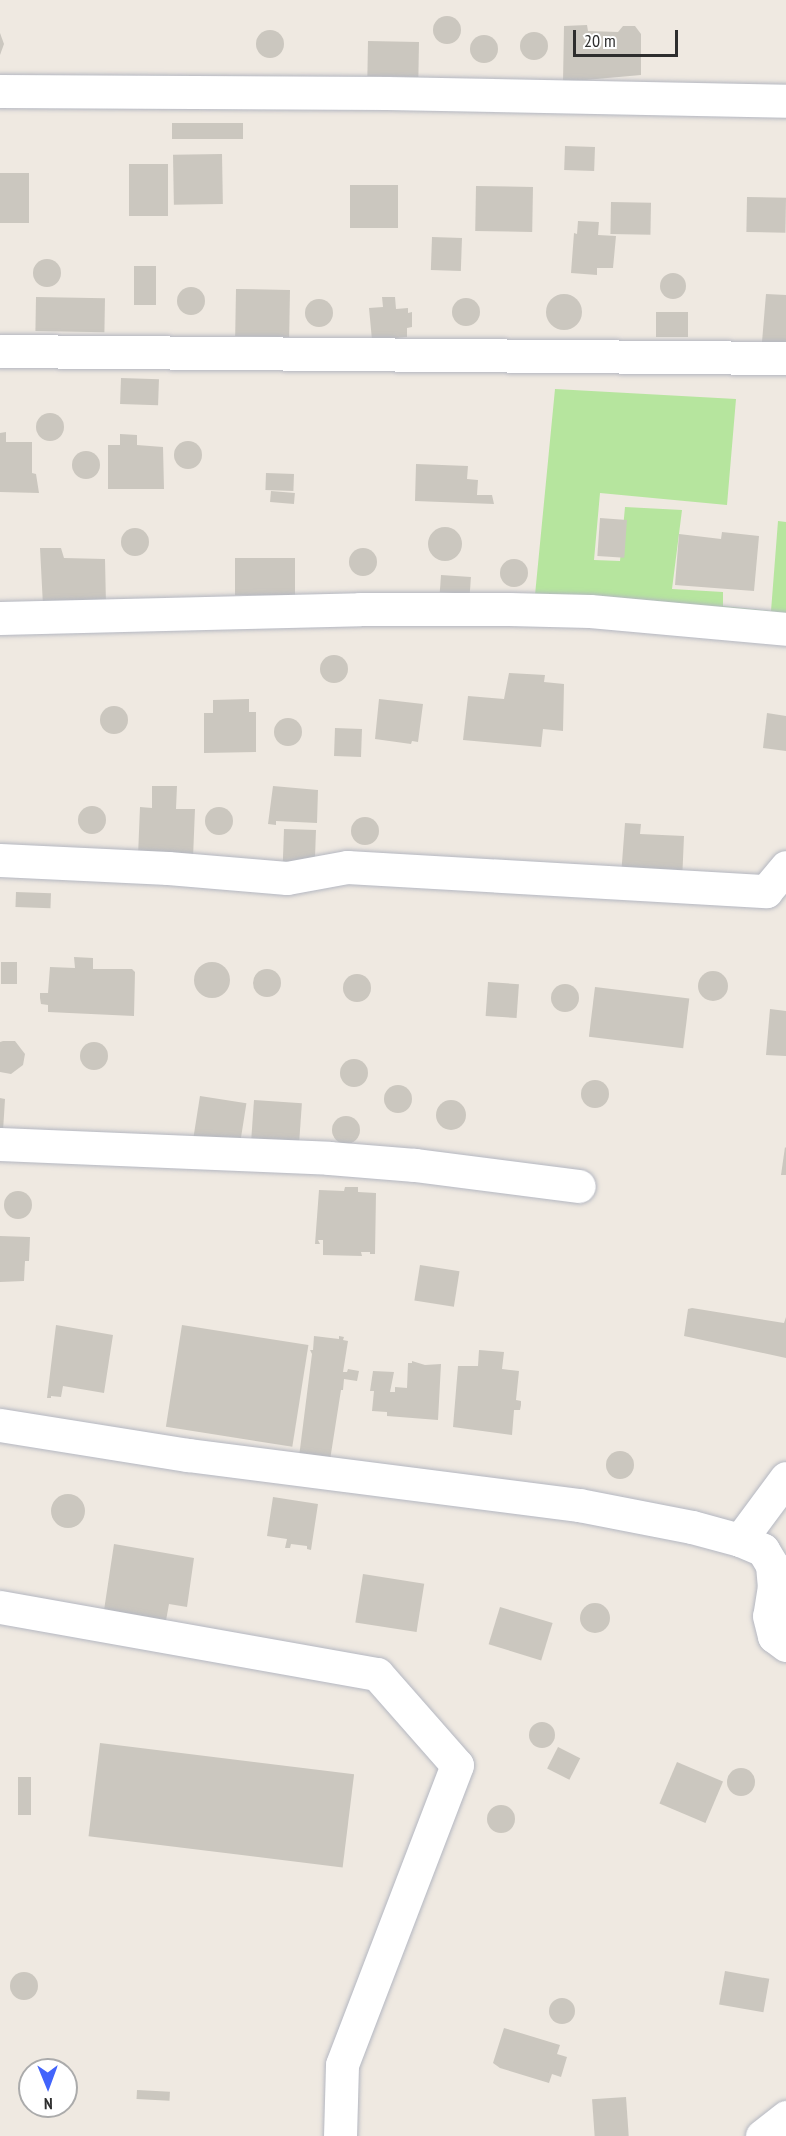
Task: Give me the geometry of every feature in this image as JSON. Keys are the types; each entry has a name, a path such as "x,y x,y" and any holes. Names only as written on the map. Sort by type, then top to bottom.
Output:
{"street":[{"path":"0,91 387,93 786,101"},
{"path":"0,351 786,358"},
{"path":"0,618 349,610 509,609 590,611 786,628"},
{"path":"0,860 168,868 287,878 347,867 766,891 786,867"},
{"path":"0,1144 329,1158 414,1165 579,1186"},
{"path":"0,1425 188,1455 579,1506 692,1527 740,1540 763,1550 772,1566 774,1586 769,1616 774,1636 786,1645"},
{"path":"740,1540 786,1478"},
{"path":"0,1607 377,1674 457,1765 342,2065 340,2136"},
{"path":"762,2136 786,2117"}],"green space":[{"path":"555,389 736,399 727,505 600,493 594,560 620,561 625,507 682,510 672,589 723,592 723,606 771,611 778,521 786,522 786,619 535,595"}],"building":[{"path":"447,16 457,20 461,30 457,40 447,44 437,40 433,30 437,20"},
{"path":"587,25 588,31 618,32 623,26 635,26 641,34 641,75 563,82 564,26"},
{"path":"270,30 280,34 284,44 280,54 270,58 260,54 256,44 260,34"},
{"path":"534,32 544,36 548,46 544,56 534,60 524,56 520,46 524,36"},
{"path":"0,33 4,44 0,55"},
{"path":"484,35 494,39 498,49 494,59 484,63 474,59 470,49 474,39"},
{"path":"368,41 419,42 418,77 367,76"},
{"path":"172,123 243,123 243,139 172,139"},
{"path":"565,146 595,147 594,171 564,170"},
{"path":"222,154 223,204 174,205 173,155"},
{"path":"129,164 168,164 168,216 129,216"},
{"path":"0,173 29,173 29,223 0,223"},
{"path":"350,185 398,185 398,228 350,228"},
{"path":"476,186 533,187 532,232 475,231"},
{"path":"747,197 786,198 785,233 746,232"},
{"path":"611,202 651,203 650,235 610,234"},
{"path":"578,221 599,222 598,235 616,236 613,268 597,268 597,275 571,273 574,233 577,234"},
{"path":"432,237 462,238 461,271 431,270"},
{"path":"47,259 57,263 61,273 57,283 47,287 37,283 33,273 37,263"},
{"path":"134,266 156,266 156,305 134,305"},
{"path":"673,273 683,276 686,286 683,296 673,299 663,296 660,286 663,276"},
{"path":"191,287 201,291 205,301 201,311 191,315 181,311 177,301 181,291"},
{"path":"236,289 290,290 289,337 235,336"},
{"path":"564,294 577,299 582,312 577,325 564,330 551,325 546,312 551,299"},
{"path":"766,294 786,295 786,344 762,342"},
{"path":"36,297 105,298 104,332 35,331"},
{"path":"382,297 395,297 396,309 408,308 408,313 412,312 412,327 407,328 407,337 372,340 369,308 383,307"},
{"path":"466,298 476,302 480,312 476,322 466,326 456,322 452,312 456,302"},
{"path":"319,299 329,303 333,313 329,323 319,327 309,323 305,313 309,303"},
{"path":"656,312 688,312 688,337 656,337"},
{"path":"121,378 159,379 158,405 120,404"},
{"path":"50,413 60,417 64,427 60,437 50,441 40,437 36,427 40,417"},
{"path":"6,432 6,442 32,442 32,473 36,474 39,493 0,492 0,433"},
{"path":"120,434 137,435 137,445 163,447 164,489 108,489 108,445 120,445"},
{"path":"188,441 198,445 202,455 198,465 188,469 178,465 174,455 178,445"},
{"path":"86,451 96,455 100,465 96,475 86,479 76,475 72,465 76,455"},
{"path":"416,464 468,466 467,479 478,480 477,495 492,495 494,504 415,501"},
{"path":"266,473 294,474 293,491 265,490"},
{"path":"271,491 295,493 294,504 270,502"},
{"path":"600,518 627,520 624,558 597,556"},
{"path":"445,527 457,532 462,544 457,556 445,561 433,556 428,544 433,532"},
{"path":"135,528 145,532 149,542 145,552 135,556 125,552 121,542 125,532"},
{"path":"722,532 759,536 754,591 675,585 679,534 721,539"},
{"path":"40,548 61,548 64,558 105,559 106,605 43,606"},
{"path":"363,548 373,552 377,562 373,572 363,576 353,572 349,562 353,552"},
{"path":"235,558 295,558 295,595 235,595"},
{"path":"514,559 524,563 528,573 524,583 514,587 504,583 500,573 504,563"},
{"path":"441,575 471,577 470,594 440,592"},
{"path":"334,655 344,659 348,669 344,679 334,683 324,679 320,669 324,659"},
{"path":"509,673 545,675 544,682 564,684 563,731 543,729 541,747 463,740 468,696 504,699"},
{"path":"249,699 249,712 256,712 256,752 204,753 204,713 213,713 213,700"},
{"path":"379,699 423,704 418,742 412,741 411,744 375,739"},
{"path":"114,706 124,710 128,720 124,730 114,734 104,730 100,720 104,710"},
{"path":"767,713 786,716 786,751 763,748"},
{"path":"288,718 298,722 302,732 298,742 288,746 278,742 274,732 278,722"},
{"path":"335,728 362,729 361,757 334,756"},
{"path":"152,786 177,786 176,809 195,809 193,858 138,856 140,807 152,808"},
{"path":"273,786 318,790 317,823 276,821 276,825 268,824"},
{"path":"92,806 102,810 106,820 102,830 92,834 82,830 78,820 82,810"},
{"path":"219,807 229,811 233,821 229,831 219,835 209,831 205,821 209,811"},
{"path":"365,817 375,821 379,831 375,841 365,845 355,841 351,831 355,821"},
{"path":"625,823 641,824 640,834 684,836 682,882 621,876"},
{"path":"284,829 316,830 315,869 283,868"},
{"path":"16,892 51,893 50,908 15,907"},
{"path":"74,957 93,958 93,969 132,969 135,972 134,1016 48,1012 48,1005 41,1004 40,993 48,993 50,967 75,968"},
{"path":"1,962 17,962 17,984 1,984"},
{"path":"212,962 224,968 230,980 224,992 212,998 200,992 194,980 200,968"},
{"path":"267,969 277,973 281,983 277,993 267,997 257,993 253,983 257,973"},
{"path":"713,971 724,975 728,986 724,997 713,1001 702,997 698,986 702,975"},
{"path":"357,974 367,978 371,988 367,998 357,1002 347,998 343,988 347,978"},
{"path":"488,982 519,984 517,1018 486,1016"},
{"path":"565,984 575,988 579,998 575,1008 565,1012 555,1008 551,998 555,988"},
{"path":"595,987 689,999 683,1048 589,1037"},
{"path":"770,1009 786,1011 786,1056 766,1055"},
{"path":"15,1041 25,1054 23,1065 11,1074 0,1072 0,1042"},
{"path":"94,1042 104,1046 108,1056 104,1066 94,1070 84,1066 80,1056 84,1046"},
{"path":"354,1059 364,1063 368,1073 364,1083 354,1087 344,1083 340,1073 344,1063"},
{"path":"595,1080 605,1084 609,1094 605,1104 595,1108 585,1104 581,1094 585,1084"},
{"path":"398,1085 408,1089 412,1099 408,1109 398,1113 388,1109 384,1099 388,1089"},
{"path":"200,1096 246,1103 240,1144 194,1136"},
{"path":"0,1098 5,1099 3,1131 0,1131"},
{"path":"254,1100 302,1103 299,1149 251,1146"},
{"path":"451,1100 462,1104 466,1115 462,1126 451,1130 440,1126 436,1115 440,1104"},
{"path":"346,1116 356,1120 360,1130 356,1140 346,1144 336,1140 332,1130 336,1120"},
{"path":"785,1147 786,1175 781,1175"},
{"path":"345,1187 358,1187 358,1192 376,1193 375,1254 361,1252 362,1256 323,1255 323,1240 318,1240 320,1244 315,1244 319,1190 344,1191"},
{"path":"18,1191 28,1195 32,1205 28,1215 18,1219 8,1215 4,1205 8,1195"},
{"path":"0,1236 30,1237 29,1261 25,1261 24,1281 0,1282"},
{"path":"420,1265 460,1271 454,1307 414,1301"},
{"path":"688,1309 784,1323 786,1317 786,1358 684,1336"},
{"path":"56,1325 113,1335 104,1393 63,1386 61,1397 47,1398"},
{"path":"182,1325 308,1345 292,1447 166,1427"},
{"path":"314,1336 339,1339 339,1336 344,1337 343,1340 348,1341 343,1372 347,1372 348,1369 359,1371 357,1381 344,1379 330,1460 299,1457 312,1354 310,1350 313,1350"},
{"path":"479,1350 504,1352 502,1369 519,1371 516,1400 521,1401 521,1405 520,1410 514,1410 512,1435 453,1427 458,1366 478,1366"},
{"path":"412,1361 425,1365 441,1364 438,1420 387,1416 387,1412 372,1411 374,1391 370,1391 373,1371 394,1372 390,1392 395,1392 395,1387 407,1388 408,1363"},
{"path":"620,1451 630,1455 634,1465 630,1475 620,1479 610,1475 606,1465 610,1455"},
{"path":"68,1494 80,1499 85,1511 80,1523 68,1528 56,1523 51,1511 56,1499"},
{"path":"273,1497 318,1504 311,1550 307,1549 307,1546 291,1544 290,1548 285,1548 287,1539 267,1536"},
{"path":"114,1544 194,1558 187,1607 169,1604 165,1626 103,1617"},
{"path":"363,1574 424,1584 417,1632 355,1622"},
{"path":"595,1603 606,1607 610,1618 606,1629 595,1633 584,1629 580,1618 584,1607"},
{"path":"500,1607 553,1623 541,1660 489,1644"},
{"path":"542,1722 552,1725 555,1735 552,1745 542,1748 532,1745 529,1735 532,1725"},
{"path":"100,1743 354,1774 343,1867 89,1836"},
{"path":"558,1747 580,1758 569,1780 547,1768"},
{"path":"677,1762 723,1782 705,1823 659,1803"},
{"path":"741,1768 751,1772 755,1782 751,1792 741,1796 731,1792 727,1782 731,1772"},
{"path":"18,1777 31,1777 31,1815 18,1815"},
{"path":"501,1805 511,1809 515,1819 511,1829 501,1833 491,1829 487,1819 491,1809"},
{"path":"725,1971 769,1979 763,2012 719,2004"},
{"path":"24,1972 34,1976 38,1986 34,1996 24,2000 14,1996 10,1986 14,1976"},
{"path":"562,1998 571,2002 575,2011 571,2020 562,2024 553,2020 549,2011 553,2002"},
{"path":"504,2028 560,2045 557,2054 567,2057 561,2077 552,2074 549,2083 500,2068 493,2063"},
{"path":"137,2090 170,2092 169,2101 137,2099"},
{"path":"626,2097 629,2136 595,2136 592,2099"}]}
